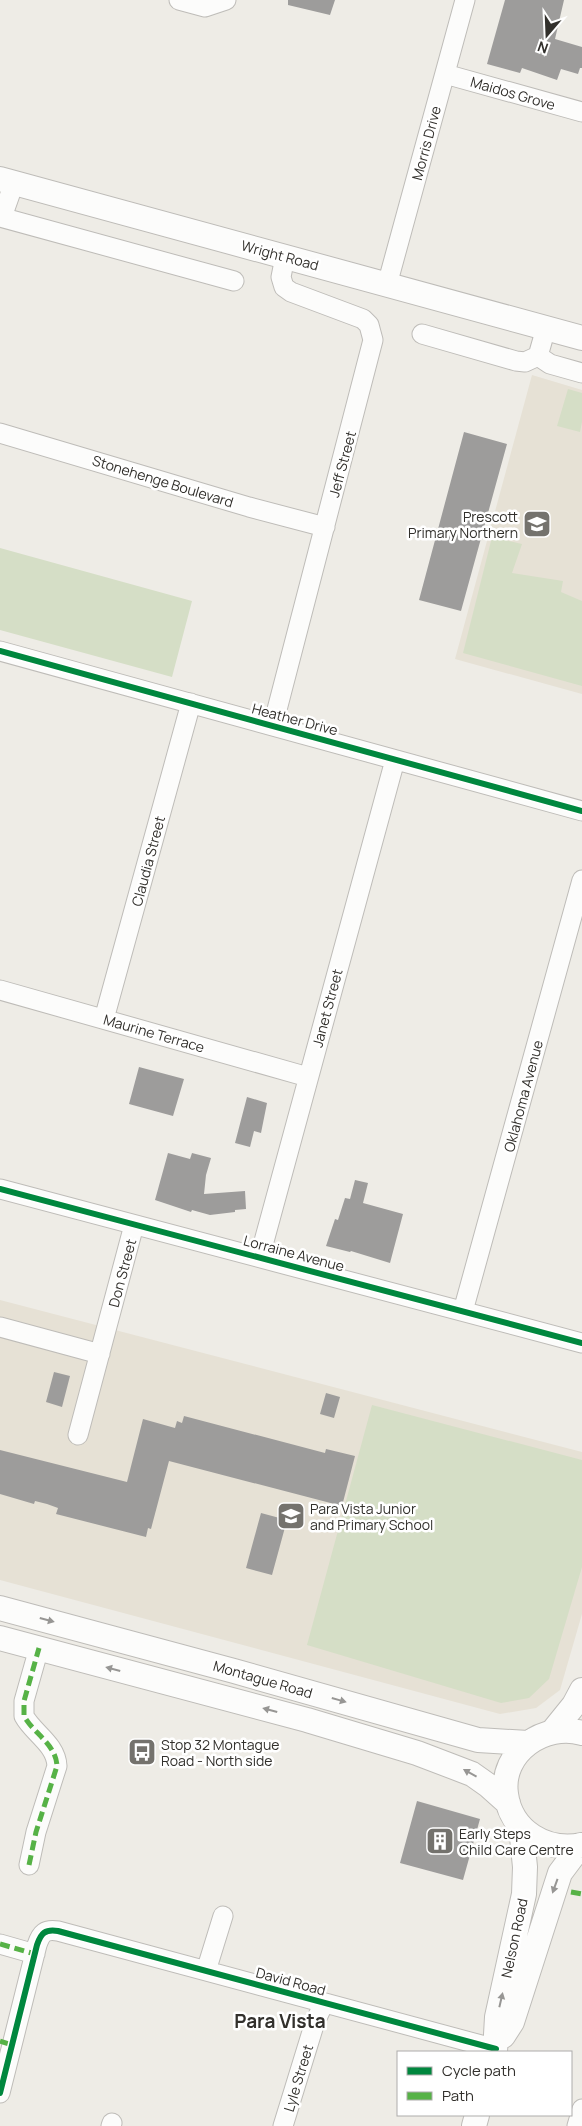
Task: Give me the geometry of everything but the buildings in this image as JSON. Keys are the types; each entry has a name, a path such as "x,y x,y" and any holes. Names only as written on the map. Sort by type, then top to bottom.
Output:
{"main road":[{"name":"Wright Road","path":"7,181 582,338"},
{"name":"Montague Road","path":"0,1608 226,1668 478,1740 528,1743"},
{"name":"Montague Road","path":"0,1638 307,1720 417,1753 472,1774 490,1786 508,1803"},
{"path":"553,1731 574,1705 582,1690"},
{"path":"582,1733 569,1730 553,1731 528,1743 515,1757 507,1775 506,1794 513,1816 529,1835 549,1845 570,1847 582,1845"},
{"name":"Nelson Road","path":"496,2050 498,2017 524,1894 525,1867 521,1827"},
{"name":"Nelson Road","path":"496,2050 512,2022 560,1873 582,1845"}],"street":[{"path":"179,0 205,7 226,0"},
{"name":"Morris Drive","path":"387,285 465,0"},
{"name":"Maidos Grove","path":"445,74 582,112"},
{"name":"Wright Road","path":"7,181 1,217 234,280"},
{"name":"Jeff Street","path":"272,725 326,527 373,340 369,325 362,319 290,292 284,287 281,278 285,256"},
{"path":"422,334 525,362 538,356 546,328"},
{"path":"538,356 550,364 582,373"},
{"name":"Stonehenge Boulevard","path":"0,433 249,507 326,527"},
{"name":"Heather Drive","path":"1,656 272,725 582,811"},
{"name":"Claudia Street","path":"104,1019 191,704"},
{"name":"Janet Street","path":"260,1256 395,760"},
{"name":"Oklahoma Avenue","path":"464,1311 582,880"},
{"name":"Maurine Terrace","path":"0,990 308,1078"},
{"name":"Lorraine Avenue","path":"0,1190 260,1256 582,1343"},
{"name":"Don Street","path":"78,1435 134,1225"},
{"path":"0,1327 100,1354"},
{"path":"29,1865 36,1832 57,1766 56,1756 24,1716 24,1701 39,1648"},
{"path":"206,1971 223,1916"},
{"name":"David Road","path":"35,1954 40,1938 45,1932 58,1931 496,2050"},
{"path":"0,1944 35,1954 6,2043 0,2093"},
{"name":"Lyle Street","path":"283,2126 315,2022 324,2003"},
{"path":"577,2126 582,2109"}],"shaded area":[{"name":"Prescott Primary Northern","path":"532,375 582,390 582,694 455,659"},
{"name":"Para Vista Junior and Primary School","path":"0,1300 582,1452 582,1614 560,1690 536,1708 500,1714 0,1580"}],"green space":[{"path":"568,389 582,393 580,432 557,426"},
{"path":"492,537 522,544 512,573 563,581 561,592 582,601 582,686 463,653"},
{"path":"0,548 192,601 172,677 0,630"},
{"path":"372,1405 582,1460 582,1567 549,1679 529,1698 501,1703 307,1645"}],"marked path":[{"path":"29,1865 36,1832 57,1766 53,1751 24,1716 24,1701 39,1648"},
{"path":"571,1892 582,1894"},
{"path":"0,1944 35,1954"},
{"path":"0,2041 12,2045"}],"cycle path":[{"path":"0,651 582,811"},
{"path":"0,1189 582,1343"},
{"path":"0,2093 37,1945 40,1937 47,1931 58,1931 496,2049"}],"place":[{"name":"Prescott Primary Northern","path":"537,524"},
{"name":"Para Vista Junior and Primary School","path":"291,1516"},
{"name":"Stop 32 Montague Road - North side","path":"142,1752"},
{"name":"Early Steps Child Care Centre","path":"440,1841"}],"district":[{"name":"Para Vista","path":"280,2021"}]}
